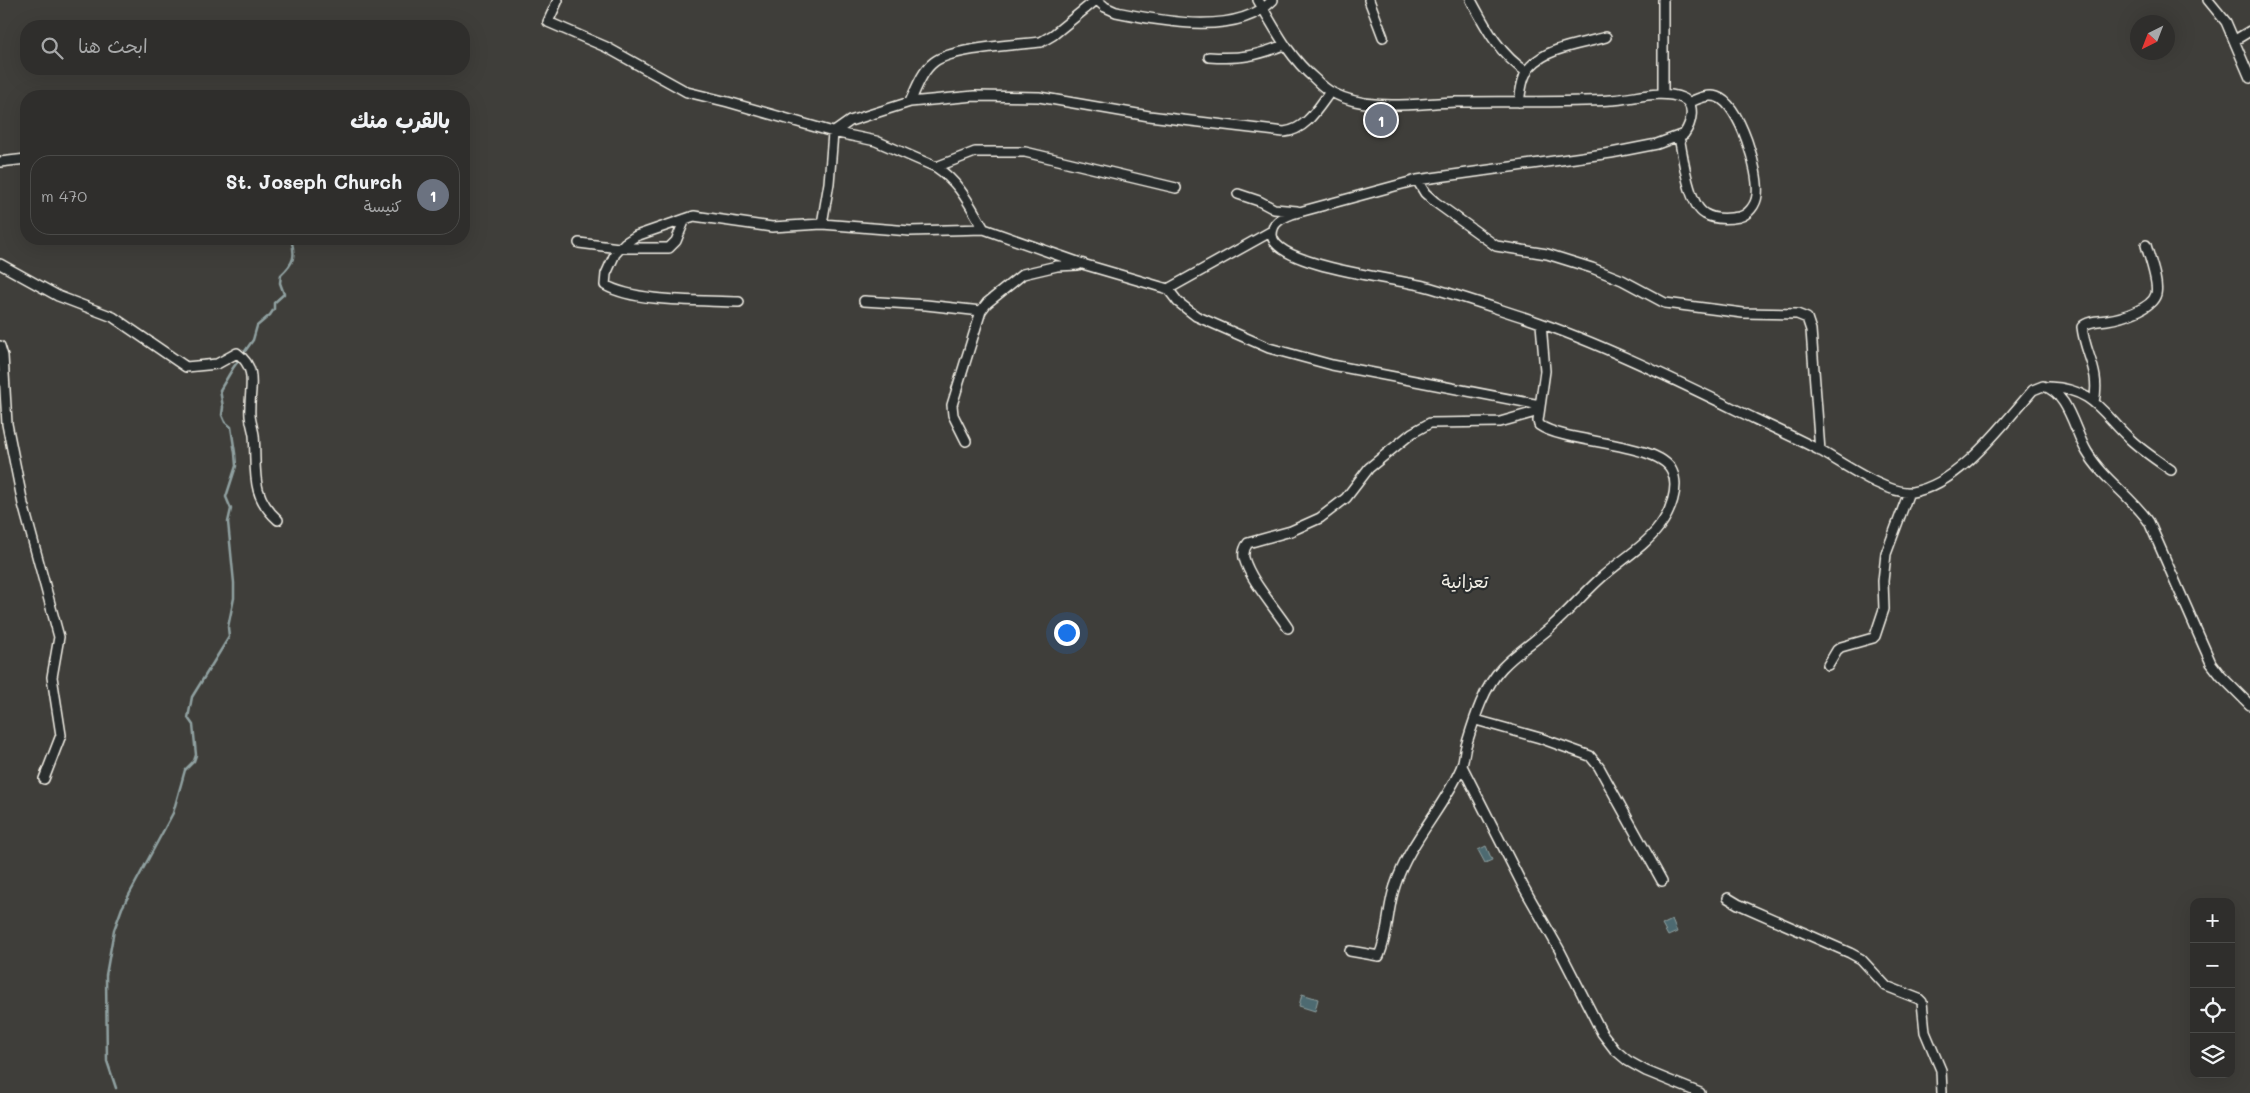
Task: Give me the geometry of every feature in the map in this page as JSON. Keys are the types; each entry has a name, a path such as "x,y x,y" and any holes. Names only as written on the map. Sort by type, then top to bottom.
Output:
{"street":[{"path":"558,0 548,22 606,47 687,92 833,132 876,141 936,167 952,178 968,200 984,229"},
{"path":"910,102 927,69 939,58 954,53 1041,42 1053,35 1096,0 1116,12 1193,23 1217,23 1238,20 1264,10 1274,0"},
{"path":"1168,289 1272,231 1277,221 1302,211 1417,180 1611,153 1658,144 1679,137 1687,130 1691,111 1688,103 1683,98 1663,94 1612,100 1518,102 1364,103 1350,100 1330,92 1302,69 1284,45 1258,0"},
{"path":"1369,0 1382,37"},
{"path":"1471,0 1485,27 1502,51 1515,65 1528,72"},
{"path":"1663,0 1663,94"},
{"path":"2208,0 2226,22 2250,78"},
{"path":"2235,40 2250,31"},
{"path":"1518,102 1522,83 1530,66 1548,53 1606,37"},
{"path":"1210,57 1242,58 1254,56 1284,45"},
{"path":"833,132 850,121 910,102 974,96 1039,97 1149,116 1284,132 1292,131 1304,124 1330,92"},
{"path":"1679,137 1692,196 1697,206 1705,214 1717,218 1730,218 1743,216 1752,209 1757,196 1753,156 1729,106 1718,97 1707,96 1688,103"},
{"path":"822,224 829,183 833,132"},
{"path":"936,167 975,152 1025,152 1176,188"},
{"path":"0,162 20,160"},
{"path":"1417,180 1425,193 1435,202 1496,246 1547,254 1592,268 1622,280 1665,303 1743,313 1797,314 1807,318 1811,330 1820,451"},
{"path":"1238,194 1260,201 1274,209 1302,211"},
{"path":"739,302 644,297 612,290 605,285 606,274 619,248 636,236 685,219 701,216 772,227 822,224 910,231 984,229 1086,265 1168,289 1178,302 1196,316 1269,348 1332,365 1539,408"},
{"path":"579,243 619,248 669,248 676,241 685,219"},
{"path":"1272,231 1276,244 1300,258 1326,267 1424,286 1541,324 1659,373 1820,451 1853,471 1886,486 1909,492 1923,488 1957,471 1989,440 2033,390 2043,386 2076,391 2094,402 2132,441 2171,470"},
{"path":"2094,402 2097,391 2096,370 2082,327 2089,323 2121,318 2139,310 2154,297 2157,288 2156,280 2146,245"},
{"path":"0,264 58,296 113,317 186,367 217,364 236,353 246,360 251,371 250,417 254,434 256,485 265,508 278,520"},
{"path":"966,441 953,415 952,405 981,311 987,303 1023,274 1056,266 1086,265"},
{"path":"864,301 981,311"},
{"path":"1350,951 1379,956 1384,944 1395,885 1418,837 1462,766 1486,692 1500,669 1551,627 1602,577 1659,528 1666,516 1674,492 1675,480 1672,471 1669,465 1661,460 1622,446 1574,438 1550,431 1539,425 1539,408 1545,371 1541,324"},
{"path":"0,346 3,356 6,424 23,504 59,637 52,677 61,735 44,779"},
{"path":"2049,388 2060,396 2086,451 2099,470 2136,505 2149,522 2180,588 2211,663 2250,706"},
{"path":"1288,628 1248,568 1244,553 1248,543 1291,531 1320,518 1346,498 1369,468 1420,428 1440,421 1500,422 1539,408"},
{"path":"1828,665 1841,647 1875,636 1884,609 1883,581 1886,554 1909,492"},
{"path":"2239,696 2250,696"},
{"path":"1476,720 1540,738 1590,756 1599,766 1662,881"},
{"path":"1462,766 1522,886 1559,949 1602,1033 1615,1050 1628,1061 1646,1071 1700,1093"},
{"path":"1728,898 1850,953 1861,959 1886,986 1919,999 1922,1002 1925,1032 1941,1070 1942,1093"}],"water":[{"path":"1486,846 1492,860 1485,863 1478,850"},
{"path":"1672,920 1677,932 1668,936 1662,925"},
{"path":"1302,994 1318,999 1315,1011 1299,1006"}],"waterway":[{"path":"116,1088 107,1061 106,975 114,930 122,908 173,813 185,770 194,761 196,755 193,725 188,718 192,697 229,637 228,627 234,598 234,583 228,522 231,509 226,497 236,466 231,427 225,422 222,415 223,407 220,390 253,340 257,326 270,315 274,309 274,303 284,294 280,283 281,275 289,267 293,259 292,245"}],"place":[{"name":"St. Joseph Church","path":"1381,120"}],"district":[{"name":"تعزانية","path":"1465,582"}]}
